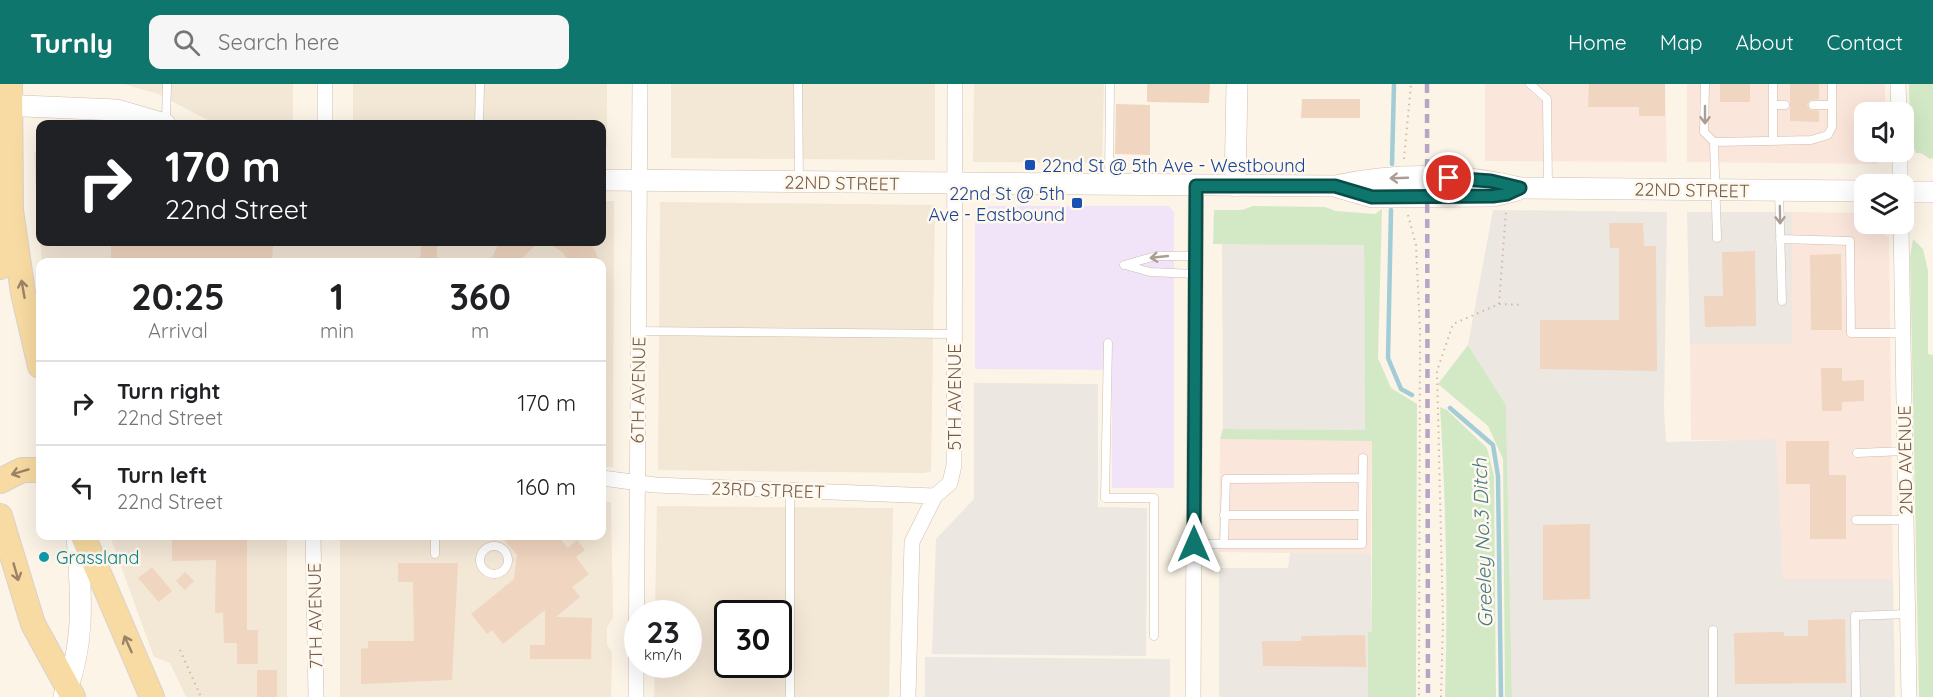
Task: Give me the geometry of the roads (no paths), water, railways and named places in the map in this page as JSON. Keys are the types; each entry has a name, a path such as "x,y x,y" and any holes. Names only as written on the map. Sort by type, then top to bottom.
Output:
{"main road":[{"path":"6,98 5,184 23,293 36,349"},
{"path":"0,267 10,210"},
{"path":"0,480 22,470 36,470"},
{"path":"0,516 33,624 68,694"},
{"path":"85,540 152,697"}],"street":[{"path":"325,84 325,120"},
{"name":"6TH AVENUE","path":"636,697 640,84"},
{"name":"5TH AVENUE","path":"908,697 912,542 935,496 951,483 954,465 955,84"},
{"path":"1235,186 1237,84"},
{"path":"1898,84 1899,102"},
{"path":"6,98 117,110 151,120"},
{"name":"22ND STREET","path":"606,180 954,185 1335,186 1371,178 1405,187 1491,181 1514,191 1548,189 1854,191"},
{"path":"1193,697 1196,186"},
{"path":"1914,192 1933,192"},
{"name":"2ND AVENUE","path":"1901,234 1909,697"},
{"name":"23RD STREET","path":"606,478 655,485 935,496"},
{"path":"68,694 81,624 77,540"},
{"name":"7TH AVENUE","path":"313,540 316,697"}],"lane":[{"path":"165,120 167,84"},
{"path":"479,120 480,84"},
{"path":"798,84 799,183"},
{"path":"1109,186 1110,84"},
{"path":"1530,84 1547,99 1548,189"},
{"path":"1705,84 1704,132 1714,142 1717,238"},
{"path":"1773,84 1773,140"},
{"path":"1714,142 1811,140 1828,135 1832,127 1832,84"},
{"path":"1773,105 1785,105"},
{"path":"1813,105 1832,105"},
{"path":"1779,191 1782,301"},
{"path":"1780,239 1850,241 1851,333 1903,333"},
{"path":"1196,256 1156,256 1124,265 1150,272 1196,274"},
{"path":"639,331 954,334"},
{"path":"1108,343 1105,498 1154,498 1154,636"},
{"path":"1857,453 1905,451"},
{"path":"1194,544 1362,544 1363,458"},
{"path":"1224,544 1226,479 1362,478"},
{"path":"790,492 790,697"},
{"path":"1224,515 1362,515"},
{"path":"1856,520 1906,520"},
{"path":"435,540 435,554"},
{"path":"1856,697 1855,616 1907,614"},
{"path":"1713,630 1713,697"}],"waterway":[{"path":"1392,164 1394,84"},
{"path":"1391,210 1388,358 1401,389 1412,395"},
{"name":"Greeley No.3 Ditch","path":"1450,408 1493,445 1498,476 1501,697"}],"railway":[{"path":"1427,84 1428,697"}],"place":[{"name":"22nd St @ 5th Ave - Westbound","path":"1030,165"},
{"name":"22nd St @ 5th Ave - Eastbound","path":"1077,203"},
{"name":"Grassland","path":"44,557"}]}
